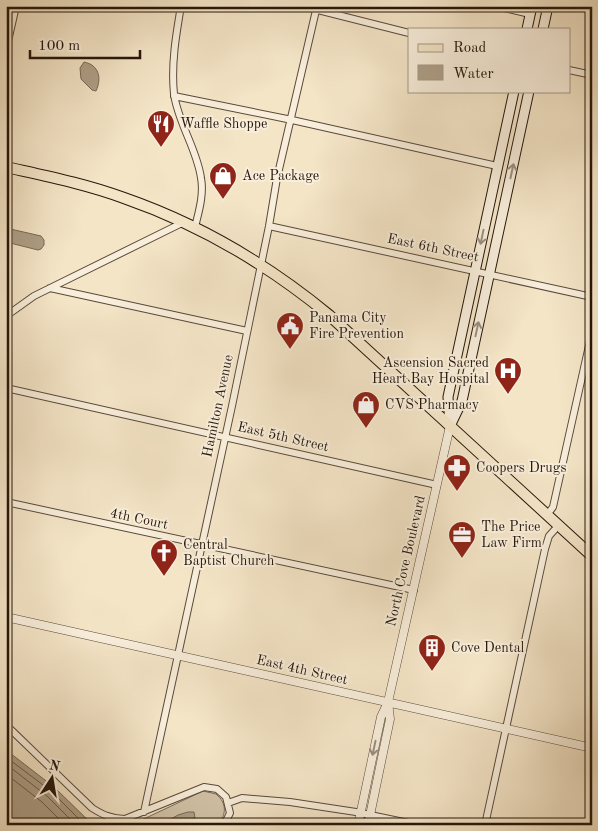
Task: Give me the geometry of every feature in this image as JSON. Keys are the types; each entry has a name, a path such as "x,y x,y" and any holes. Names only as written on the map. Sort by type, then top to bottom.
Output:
{"main road":[{"path":"543,28 548,6"},
{"path":"527,28 531,10"},
{"name":"North Cove Boulevard","path":"450,426 448,397 514,92"},
{"name":"North Cove Boulevard","path":"450,426 462,401 529,92"},
{"path":"6,167 107,192 143,204 195,227 260,264 328,315 592,556"}],"street":[{"path":"6,50 16,6"},
{"path":"181,6 174,47 174,96 202,178 201,199 195,227"},
{"path":"302,6 317,8 408,32"},
{"path":"495,6 531,10"},
{"name":"Hamilton Avenue","path":"144,812 247,331 277,178 317,8"},
{"path":"570,70 592,75"},
{"path":"174,96 292,120 497,166"},
{"path":"6,316 28,299 184,222"},
{"name":"East 6th Street","path":"269,226 592,297"},
{"path":"50,288 247,331"},
{"path":"546,515 553,507 592,332"},
{"name":"East 5th Street","path":"6,388 437,485"},
{"name":"North Cove Boulevard","path":"358,825 381,717 388,702 450,426"},
{"name":"4th Court","path":"6,502 414,590"},
{"path":"485,825 545,550 549,536 558,526"},
{"name":"East 4th Street","path":"6,617 592,748"},
{"name":"North Cove Boulevard","path":"368,825 390,719 388,702"},
{"path":"6,726 92,808 103,815 115,819 125,819 204,787 217,789 226,797 230,813 224,825"},
{"path":"228,803 242,798 290,802 360,813 418,825"}],"shaded area":[{"path":"203,791 216,794 224,805 223,817 217,825 131,825"}],"water":[{"path":"84,62 93,66 98,73 99,81 96,91 92,90 81,79 80,68"},
{"path":"6,228 41,236 44,240 44,245 38,250 6,242"},
{"path":"6,750 54,787 93,825 6,825"},
{"path":"194,812 195,818 183,825 161,825 178,815"}],"place":[{"name":"Waffle Shoppe","path":"161,148"},
{"name":"Ace Package","path":"223,200"},
{"name":"Panama City Fire Prevention","path":"290,350"},
{"name":"Ascension Sacred Heart Bay Hospital","path":"508,395"},
{"name":"CVS Pharmacy","path":"366,429"},
{"name":"Coopers Drugs","path":"457,492"},
{"name":"The Price Law Firm","path":"462,559"},
{"name":"Central Baptist Church","path":"164,577"},
{"name":"Cove Dental","path":"432,672"}]}
